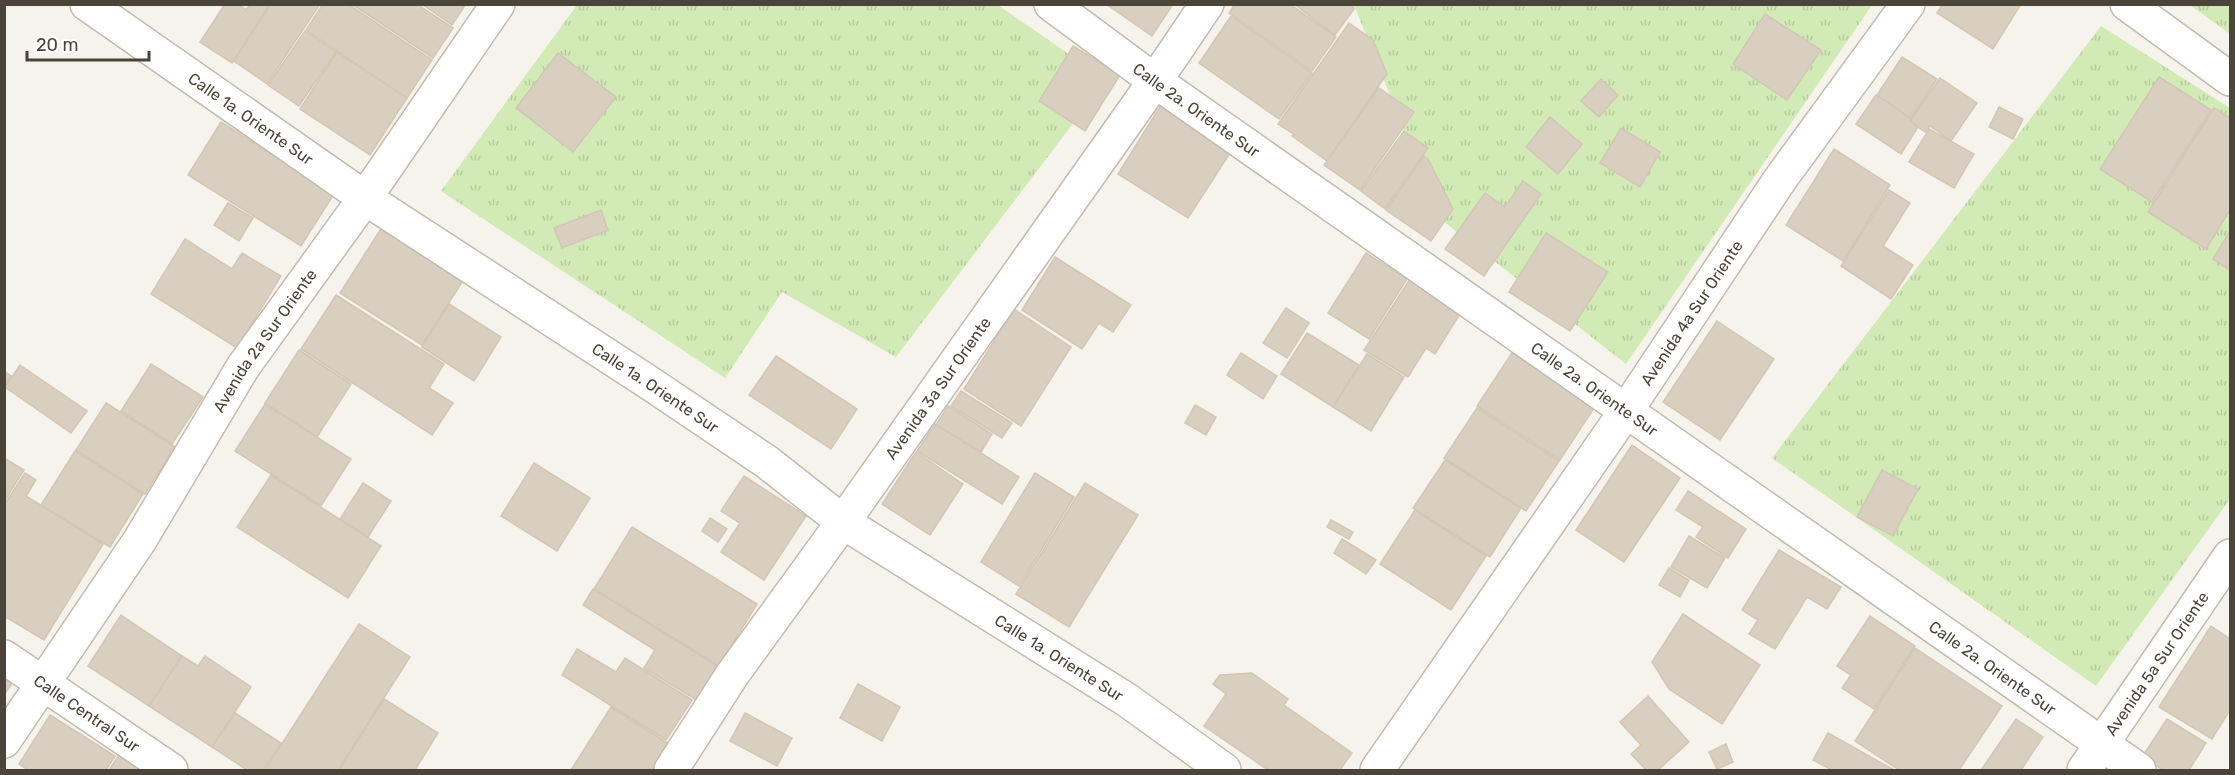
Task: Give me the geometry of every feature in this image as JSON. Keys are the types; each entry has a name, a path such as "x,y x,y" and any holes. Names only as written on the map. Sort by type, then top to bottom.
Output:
{"street":[{"name":"Calle 1a. Oriente Sur","path":"87,4 365,198 638,375 747,449 843,522 1127,700 1224,771"},
{"name":"Avenida 2a Sur Oriente","path":"4,741 140,540 243,367 365,198 498,4"},
{"name":"Calle 2a. Oriente Sur","path":"1051,4 1155,81 1626,411 2093,758 2139,771"},
{"name":"Avenida 3a Sur Oriente","path":"671,771 732,675 843,522 1207,4"},
{"name":"Avenida 4a Sur Oriente","path":"1377,771 1626,411 1779,181 1908,4"},
{"path":"2127,4 2230,79"},
{"name":"Avenida 5a Sur Oriente","path":"2093,758 2230,556"},
{"name":"Calle Central Sur","path":"4,657 171,771"}],"green space":[{"path":"577,5 998,5 1106,80 896,357 782,292 725,378 441,191"},
{"path":"1354,5 1872,5 1626,364 1439,218"},
{"path":"2190,5 2230,5 2230,34"},
{"path":"2101,26 2230,108 2230,499 2096,686 1772,458"}],"building":[{"path":"225,4 239,4 246,10 250,4 270,4 232,63 200,42"},
{"path":"271,4 320,4 267,84 234,61"},
{"path":"323,4 348,4 432,60 407,98 306,30"},
{"path":"417,4 453,28 433,58 353,5"},
{"path":"422,4 466,4 452,25"},
{"path":"1106,4 1173,4 1152,36"},
{"path":"1235,4 1290,4 1336,37 1312,71 1229,13"},
{"path":"1294,4 1352,4 1354,9 1335,35"},
{"path":"1943,4 2021,4 1993,49 1937,13"},
{"path":"1765,14 1821,50 1787,100 1733,64"},
{"path":"1231,16 1312,73 1279,119 1199,63"},
{"path":"1349,23 1373,40 1387,74 1327,161 1278,124"},
{"path":"305,31 336,52 299,106 268,85"},
{"path":"1073,46 1120,75 1085,131 1039,101"},
{"path":"337,52 407,98 370,155 300,109"},
{"path":"558,53 616,97 573,152 516,108"},
{"path":"1902,57 1937,79 1911,118 1877,95"},
{"path":"2159,77 2211,110 2152,202 2100,169"},
{"path":"1940,78 1977,103 1951,141 1930,126 1925,132 1910,121"},
{"path":"1601,79 1618,95 1599,117 1581,101"},
{"path":"1379,88 1414,112 1360,190 1324,165"},
{"path":"1876,95 1911,119 1910,121 1918,127 1901,154 1856,124"},
{"path":"1161,105 1232,150 1188,218 1118,174"},
{"path":"1999,107 2023,119 2013,139 1989,127"},
{"path":"2214,108 2230,118 2230,210 2206,249 2148,212"},
{"path":"1550,117 1582,144 1558,174 1526,147"},
{"path":"221,122 334,194 301,246 188,175"},
{"path":"1621,128 1660,152 1640,187 1600,163"},
{"path":"1929,129 1974,154 1954,188 1909,162"},
{"path":"1404,131 1428,148 1385,209 1361,191"},
{"path":"1834,149 1890,185 1843,261 1786,225"},
{"path":"1424,156 1428,159 1453,209 1431,241 1386,210"},
{"path":"1523,181 1541,194 1484,276 1445,249 1485,193 1505,207"},
{"path":"1889,190 1910,203 1883,246 1913,265 1891,299 1841,266"},
{"path":"228,203 253,218 239,241 214,225"},
{"path":"601,210 608,230 562,248 554,228"},
{"path":"384,224 466,276 422,345 340,293"},
{"path":"2230,231 2230,270 2213,259"},
{"path":"1546,233 1608,272 1570,331 1509,292"},
{"path":"185,239 232,269 242,253 281,276 237,348 151,294"},
{"path":"1366,253 1407,279 1369,339 1328,313"},
{"path":"1055,257 1131,305 1113,332 1099,323 1082,349 1022,310"},
{"path":"1412,276 1463,309 1435,354 1426,348 1408,377 1364,350"},
{"path":"336,295 444,364 429,388 453,403 432,435 301,349"},
{"path":"449,304 501,337 474,381 422,347"},
{"path":"1286,308 1309,323 1287,358 1263,343"},
{"path":"1014,309 1071,347 1021,426 964,389"},
{"path":"1717,321 1774,359 1720,440 1663,402"},
{"path":"1307,333 1359,365 1333,407 1281,374"},
{"path":"299,350 351,384 317,437 265,403"},
{"path":"1241,353 1277,376 1263,399 1227,375"},
{"path":"1512,353 1594,408 1560,460 1477,406"},
{"path":"1367,354 1404,377 1371,431 1333,407"},
{"path":"776,356 857,409 831,449 749,395"},
{"path":"151,364 203,397 172,444 121,411"},
{"path":"20,365 87,411 71,433 5,387"},
{"path":"4,371 11,376 4,386"},
{"path":"961,391 1012,423 1002,438 951,406"},
{"path":"106,403 175,447 145,494 76,450"},
{"path":"265,404 351,459 321,506 235,451"},
{"path":"1195,405 1216,417 1206,435 1185,423"},
{"path":"948,406 992,434 981,452 936,425"},
{"path":"1477,408 1559,461 1526,511 1444,458"},
{"path":"935,424 1019,477 1002,504 917,451"},
{"path":"1632,445 1680,478 1624,562 1576,530"},
{"path":"75,451 143,494 110,547 41,505"},
{"path":"916,452 963,484 930,535 882,504"},
{"path":"4,458 24,470 4,502"},
{"path":"1445,460 1521,508 1490,557 1413,508"},
{"path":"534,463 590,498 557,551 501,516"},
{"path":"1882,470 1918,489 1893,536 1857,517"},
{"path":"25,473 36,480 26,496 103,544 44,640 4,616 4,505"},
{"path":"1035,473 1074,497 1019,586 981,562"},
{"path":"271,475 381,546 348,598 237,527"},
{"path":"744,476 806,516 764,580 721,552 740,523 721,511"},
{"path":"363,483 391,501 368,537 340,519"},
{"path":"1085,483 1138,515 1069,627 1016,594"},
{"path":"1688,491 1746,529 1728,558 1696,537 1703,527 1676,510"},
{"path":"1415,510 1486,556 1451,610 1380,564"},
{"path":"710,518 727,529 718,542 702,531"},
{"path":"1331,520 1353,532 1349,539 1327,527"},
{"path":"632,527 757,604 719,666 594,589"},
{"path":"1689,536 1725,558 1707,588 1671,567"},
{"path":"1342,539 1376,560 1366,574 1334,553"},
{"path":"1779,550 1841,587 1827,609 1807,597 1775,649 1749,634 1758,620 1742,610"},
{"path":"1669,568 1689,580 1680,597 1659,585"},
{"path":"593,589 719,667 698,701 644,668 655,650 583,605"},
{"path":"1683,614 1760,665 1722,724 1669,689 1652,662"},
{"path":"121,615 182,656 149,706 88,666"},
{"path":"1870,616 1915,646 1874,709 1842,688 1851,675 1837,666"},
{"path":"359,624 410,657 338,770 265,770"},
{"path":"2211,626 2230,639 2230,710 2212,739 2159,707"},
{"path":"1915,648 2002,706 1959,770 1899,770 1855,741"},
{"path":"577,649 616,672 625,658 692,700 666,740 562,675"},
{"path":"182,656 198,666 205,656 251,687 212,747 149,706"},
{"path":"1252,673 1288,699 1284,705 1352,753 1340,770 1268,770 1204,726 1226,694 1213,684 1220,675"},
{"path":"4,676 13,682 4,695"},
{"path":"858,684 900,707 882,741 840,718"},
{"path":"1648,696 1689,742 1658,770 1646,770 1631,754 1641,745 1620,722"},
{"path":"384,699 438,733 415,770 339,770"},
{"path":"611,707 669,744 652,770 571,770"},
{"path":"235,713 281,743 263,770 247,770 212,747"},
{"path":"745,713 792,738 777,766 730,741"},
{"path":"50,715 115,756 106,770 28,770 19,764"},
{"path":"2016,719 2043,737 2021,770 1981,770"},
{"path":"2167,719 2206,743 2189,770 2163,770 2142,757"},
{"path":"1828,733 1894,770 1829,770 1813,760"},
{"path":"1726,744 1733,762 1717,769 1709,752"},
{"path":"119,755 143,770 109,770"}]}
